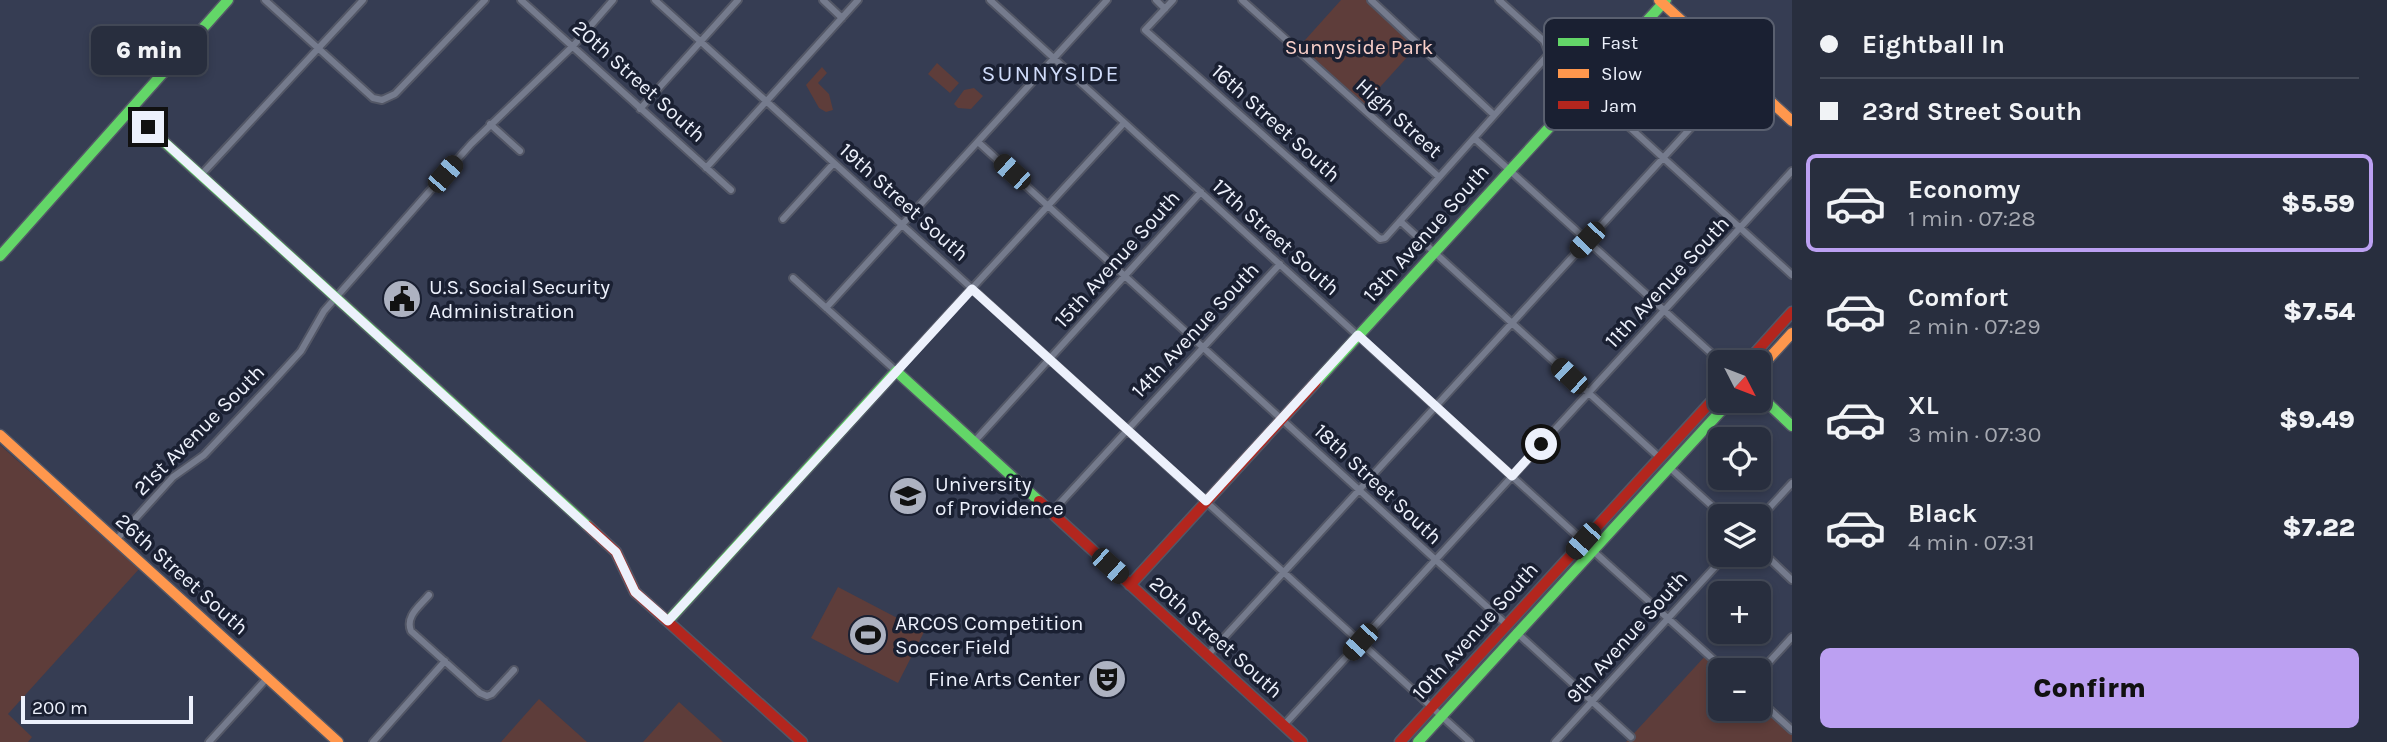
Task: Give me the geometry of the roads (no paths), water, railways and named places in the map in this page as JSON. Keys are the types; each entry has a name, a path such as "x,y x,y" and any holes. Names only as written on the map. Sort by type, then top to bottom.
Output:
{"main road":[{"path":"0,256 228,0"},
{"path":"1662,1 1680,18"},
{"name":"13th Avenue South","path":"1647,18 1662,1"},
{"path":"1774,105 1792,121"},
{"path":"130,111 616,552 635,592 802,742"},
{"name":"13th Avenue South","path":"1130,585 1546,130"},
{"path":"1758,350 1792,312"},
{"path":"1771,356 1792,333"},
{"path":"668,621 896,371"},
{"name":"20th Street South","path":"896,371 1302,742"},
{"name":"10th Avenue South","path":"1400,742 1708,405"},
{"path":"1771,407 1792,426"},
{"name":"10th Avenue South","path":"1418,742 1719,413"},
{"name":"26th Street South","path":"0,435 338,742"}],"street":[{"path":"265,0 373,98 382,100 395,94 485,0"},
{"name":"20th Street South","path":"521,0 731,190"},
{"name":"21st Avenue South","path":"116,540 173,477 204,455 293,359 336,297 490,124 573,46 613,0"},
{"name":"19th Street South","path":"655,0 1470,742"},
{"path":"640,109 738,0"},
{"path":"823,0 842,18"},
{"path":"706,169 858,0"},
{"name":"17th Street South","path":"990,0 1712,658"},
{"path":"826,308 1107,0"},
{"path":"1156,0 1165,9 1173,0"},
{"name":"High Street","path":"1242,0 1439,177"},
{"path":"1371,0 1494,115"},
{"path":"1499,0 1544,41"},
{"path":"201,176 360,1"},
{"name":"16th Street South","path":"1165,9 1145,30 1376,236 1385,238 1400,222"},
{"path":"1544,60 1400,222 1710,504"},
{"path":"896,371 1124,123"},
{"path":"490,124 520,151"},
{"path":"1633,130 1792,275"},
{"path":"1208,655 1688,130"},
{"path":"1474,138 1708,350"},
{"name":"18th Street South","path":"978,142 1631,737"},
{"path":"783,219 834,163"},
{"name":"11th Avenue South","path":"1284,726 1792,172"},
{"name":"15th Avenue South","path":"974,442 1201,192"},
{"name":"14th Avenue South","path":"1051,513 1280,264"},
{"name":"20th Street South","path":"793,278 896,371"},
{"path":"1771,506 1792,483"},
{"path":"1771,560 1792,580"},
{"name":"9th Avenue South","path":"1555,742 1715,567"},
{"path":"429,596 410,617 408,624 411,631 480,694 492,694 514,670"},
{"path":"1771,660 1792,637"},
{"path":"373,742 445,661"},
{"path":"209,742 268,677"},
{"path":"1771,711 1792,730"}],"place":[{"name":"U.S. Social Security Administration","path":"402,299"},
{"name":"University of Providence","path":"908,496"},
{"name":"ARCOS Competition Soccer Field","path":"868,635"},
{"name":"Fine Arts Center","path":"1107,679"}],"district":[{"name":"SUNNYSIDE","path":"1051,73"}],"park label":[{"name":"Sunnyside Park","path":"1359,47"}]}
